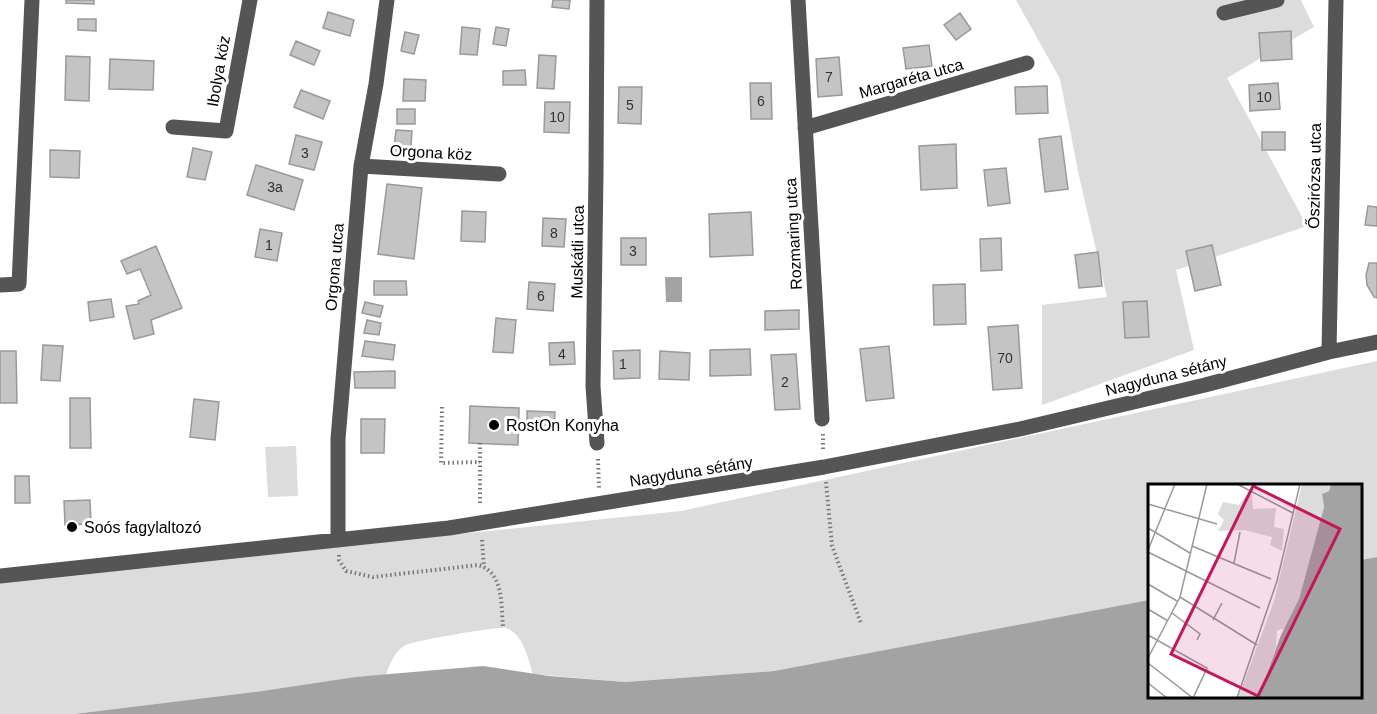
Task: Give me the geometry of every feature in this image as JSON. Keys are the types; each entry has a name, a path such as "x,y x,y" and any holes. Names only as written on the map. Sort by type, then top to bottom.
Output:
{"street":[{"path":"0,285 19,284 32,0"},
{"name":"Ibolya köz","path":"173,127 226,130 249,0"},
{"name":"Orgona utca","path":"338,540 338,439 361,166 376,84 387,0"},
{"name":"Muskátli utca","path":"597,0 593,386 597,443"},
{"name":"Rozmaring utca","path":"798,0 822,419"},
{"path":"1224,13 1277,0"},
{"name":"Őszirózsa utca","path":"1329,352 1336,0"},
{"name":"Margaréta utca","path":"805,128 1028,63"},
{"name":"Orgona köz","path":"361,166 499,174"},
{"name":"Nagyduna sétány","path":"0,576 449,528 824,467 1020,429 1377,342"}],"path":[{"path":"442,407 441,463 480,462"},
{"path":"822,419 832,546 861,622"},
{"path":"480,443 480,492"},
{"path":"597,443 600,504"},
{"path":"481,523 484,567"},
{"path":"338,540 339,560 346,571 373,577 478,565 484,567 496,578 503,627"}],"shaded area":[{"path":"1016,0 1301,0 1314,27 1227,78 1307,226 1176,270 1194,350 1042,405 1042,305 1107,297 1079,176 1060,79"},
{"path":"665,277 682,277 682,302 666,302"},
{"path":"1377,361 1377,557 1362,560 1362,484 1148,484 1148,600 774,671 625,682 533,674 527,654 517,635 506,628 500,628 439,637 406,645 396,654 386,675 355,677 74,714 0,714 0,582 681,511"},
{"path":"296,446 298,496 268,497 265,447"},
{"path":"1377,557 1377,714 74,714 355,677 483,666 549,676 625,682 774,671 1148,600 1148,699 1362,699 1362,560"}],"building":[{"path":"66,0 94,0 94,4 66,3"},
{"path":"553,0 570,0 569,9 552,7"},
{"path":"328,12 354,20 350,36 323,28"},
{"path":"960,13 971,29 956,40 944,25"},
{"path":"78,19 96,19 96,31 78,30"},
{"path":"462,27 480,29 477,55 460,54"},
{"path":"496,27 509,29 506,46 493,44"},
{"path":"1291,31 1292,59 1261,61 1259,33"},
{"path":"405,32 419,35 414,54 401,51"},
{"path":"296,41 320,51 314,65 290,55"},
{"path":"929,45 932,66 906,69 903,48"},
{"path":"539,55 556,56 554,89 537,88"},
{"path":"66,56 90,57 89,101 65,100"},
{"path":"839,57 842,95 818,97 816,59"},
{"path":"110,59 154,61 153,90 109,89"},
{"path":"525,70 526,85 503,85 503,71"},
{"path":"404,79 426,80 425,101 403,101"},
{"path":"750,83 771,83 772,119 751,119"},
{"path":"1278,83 1280,109 1250,111 1249,85"},
{"path":"1047,86 1048,113 1016,114 1015,87"},
{"path":"619,87 642,87 641,124 618,123"},
{"path":"301,90 330,101 323,119 294,107"},
{"path":"545,102 570,102 569,133 544,132"},
{"path":"397,109 415,109 415,124 397,124"},
{"path":"396,130 412,131 410,158 393,157"},
{"path":"1262,132 1285,132 1285,150 1262,150"},
{"path":"296,135 322,142 314,170 289,164"},
{"path":"1061,136 1068,189 1045,192 1039,139"},
{"path":"956,144 957,188 921,190 919,146"},
{"path":"193,148 212,152 205,180 187,177"},
{"path":"50,150 80,151 79,178 50,177"},
{"path":"256,165 303,180 294,210 247,195"},
{"path":"1006,168 1010,203 988,206 984,170"},
{"path":"387,184 422,188 414,259 378,254"},
{"path":"1368,206 1377,207 1377,226 1365,225"},
{"path":"462,211 486,212 485,242 461,241"},
{"path":"751,212 753,255 710,257 709,214"},
{"path":"543,218 566,219 564,247 542,246"},
{"path":"260,229 282,233 277,261 255,257"},
{"path":"621,238 646,238 646,265 621,265"},
{"path":"1001,238 1002,270 981,271 980,239"},
{"path":"1212,245 1221,285 1195,291 1186,251"},
{"path":"156,246 182,308 151,320 154,334 134,339 126,306 139,304 138,301 151,295 140,269 127,274 121,261"},
{"path":"1098,252 1102,286 1079,288 1075,255"},
{"path":"1369,263 1377,263 1377,298 1367,285 1366,275"},
{"path":"374,281 406,281 407,295 374,295"},
{"path":"529,282 555,284 553,311 527,309"},
{"path":"965,284 966,324 934,325 933,285"},
{"path":"111,299 114,317 90,321 88,302"},
{"path":"1147,301 1149,337 1125,338 1123,302"},
{"path":"365,302 383,306 380,317 362,313"},
{"path":"799,310 799,329 765,330 765,311"},
{"path":"496,318 516,320 513,353 493,352"},
{"path":"367,320 381,323 379,335 364,333"},
{"path":"1018,325 1022,388 993,390 988,327"},
{"path":"365,341 395,345 393,360 362,356"},
{"path":"574,342 575,364 550,365 549,343"},
{"path":"43,345 63,346 60,381 41,380"},
{"path":"889,346 894,398 866,401 860,349"},
{"path":"750,349 751,375 710,376 710,350"},
{"path":"640,350 640,378 614,379 613,351"},
{"path":"0,351 16,351 17,403 0,403"},
{"path":"660,351 690,353 689,380 659,379"},
{"path":"796,354 800,409 775,410 771,355"},
{"path":"395,371 395,388 355,388 354,372"},
{"path":"70,398 90,398 91,448 70,448"},
{"path":"194,399 219,402 215,440 190,437"},
{"name":"RostOn Konyha","path":"470,406 519,408 518,445 469,443"},
{"path":"527,411 555,412 554,432 527,432"},
{"path":"361,419 385,419 384,453 361,453"},
{"path":"15,476 29,476 30,503 15,503"},
{"path":"90,500 91,524 65,525 64,501"}],"place":[{"name":"RostOn Konyha","path":"494,425"},
{"name":"Soós fagylaltozó","path":"72,527"}]}
